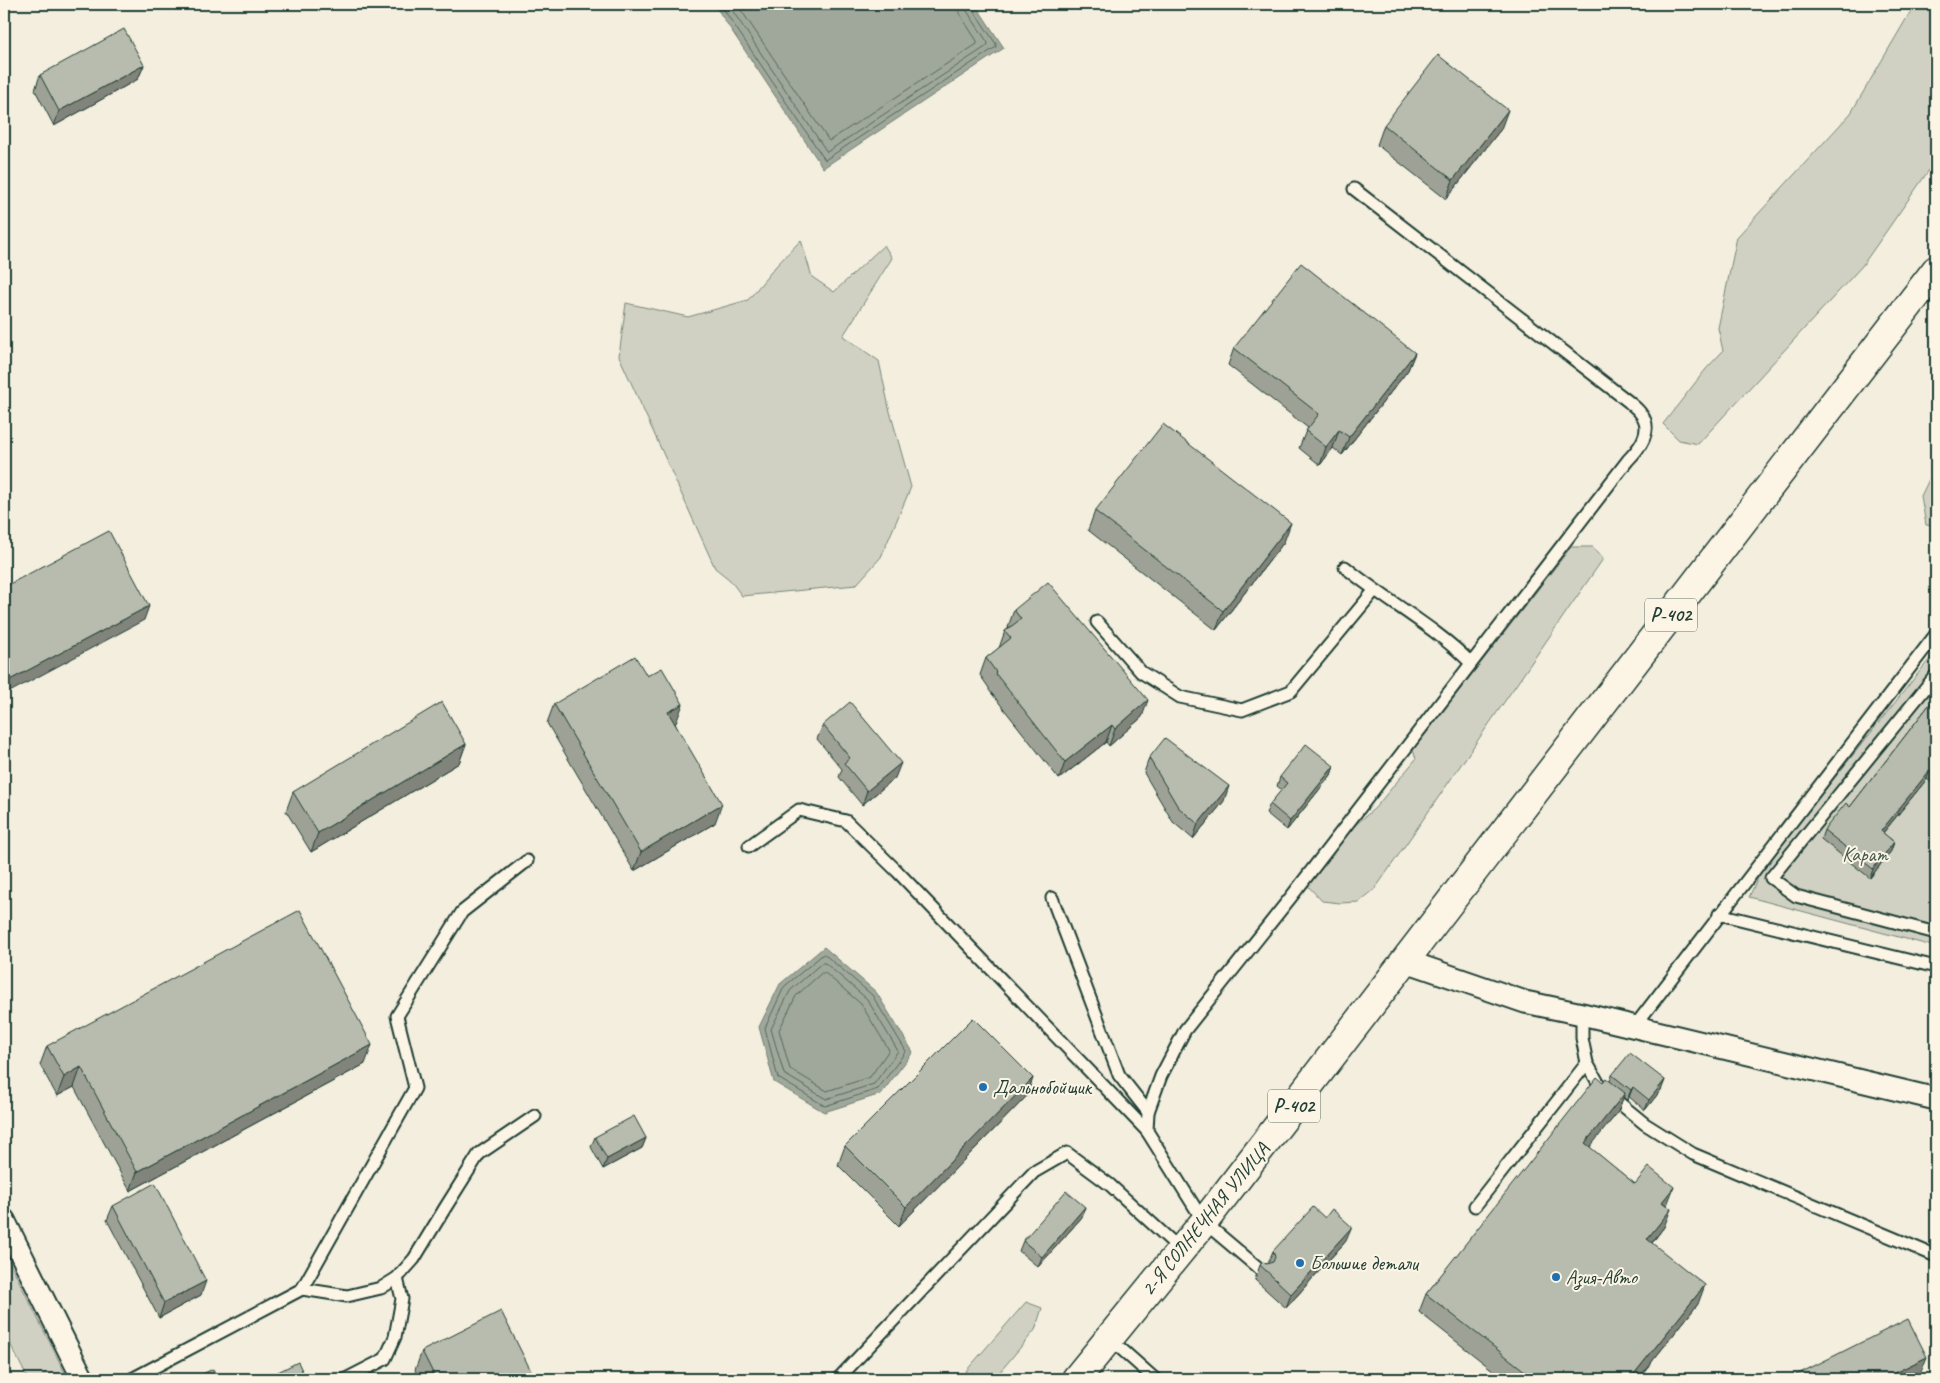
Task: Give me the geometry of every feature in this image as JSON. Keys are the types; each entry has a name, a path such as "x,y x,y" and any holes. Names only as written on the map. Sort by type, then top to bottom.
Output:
{"main road":[{"name":"Р-402","path":"1406,962 1936,270"},
{"name":"2-Я СОЛНЕЧНАЯ УЛИЦА","path":"1076,1379 1204,1222 1406,962"}],"street":[{"path":"1406,962 1525,1002 1936,1099"},
{"path":"4,1220 83,1379"}],"lane":[{"path":"1147,1131 1148,1112 1161,1076 1184,1030 1291,897 1639,448 1646,430 1643,415 1597,377 1354,189"},
{"path":"1345,567 1374,591 1451,643 1471,663"},
{"path":"1097,622 1141,672 1180,697 1242,710 1292,691 1374,591"},
{"path":"1634,1027 1936,634"},
{"path":"1936,675 1771,878 1796,896 1936,934"},
{"path":"749,846 799,810 846,821 897,871 1147,1131 1204,1222 1262,1271"},
{"path":"132,1379 302,1289 415,1088 397,1016 462,912 528,861"},
{"path":"1052,898 1118,1075 1148,1112"},
{"path":"1719,914 1936,967"},
{"path":"1582,1014 1582,1038 1587,1063 1601,1088 1644,1124 1693,1154 1936,1256"},
{"path":"1476,1206 1587,1063"},
{"path":"302,1289 347,1296 381,1288 398,1278 414,1259 444,1208 480,1154 535,1116"},
{"path":"838,1379 1034,1172 1067,1153 1110,1185 1181,1250"},
{"path":"346,1379 385,1359 395,1337 402,1300 398,1278"},
{"path":"1110,1338 1155,1379"}],"green space":[{"path":"1915,4 1936,4 1936,160 1862,266 1698,444 1679,440 1663,424 1706,369 1723,351 1718,328 1737,237 1851,113"},
{"path":"801,240 812,277 834,292 884,245 892,258 843,336 879,361 889,408 911,487 881,557 856,585 742,596 730,580 715,568 619,356 626,303 688,317 748,300 776,266"},
{"path":"1936,465 1936,526 1926,525 1921,496"},
{"path":"1571,547 1593,547 1603,559 1375,889 1359,902 1340,903 1322,901 1307,885 1307,877 1339,839 1375,808 1416,759 1413,750"},
{"name":"Карат","path":"1936,651 1936,947 1749,897 1762,869"},
{"path":"4,1251 68,1379 28,1379 4,1332"},
{"path":"1026,1302 1042,1308 1035,1330 994,1379 959,1379"}],"water":[{"path":"714,4 975,4 1004,48 823,168"},
{"path":"824,947 876,992 913,1052 881,1094 824,1112 774,1082 759,1027 780,984"}],"building":[{"path":"124,29 144,65 59,111 40,75"},
{"path":"1438,55 1508,110 1453,180 1384,125"},
{"path":"1301,263 1415,353 1349,437 1339,430 1326,447 1306,431 1319,414 1234,348"},
{"path":"1163,424 1291,523 1223,611 1095,511"},
{"path":"109,531 149,606 4,683 4,587"},
{"path":"1048,582 1148,700 1115,729 1112,725 1065,762 995,673 986,658 1011,638 1005,631 1021,619 1014,610"},
{"path":"635,656 647,676 662,668 683,704 668,712 722,804 641,852 554,704"},
{"path":"1936,696 1936,775 1930,770 1881,831 1894,842 1873,869 1824,830 1846,803 1850,807"},
{"path":"442,702 466,744 318,833 293,792"},
{"path":"850,702 901,763 867,791 844,763 850,758 823,725"},
{"path":"1165,738 1229,786 1198,824 1178,807 1149,758"},
{"path":"1306,744 1334,766 1290,821 1270,804 1287,783 1280,777"},
{"path":"300,910 372,1045 137,1172 81,1067 64,1077 47,1046"},
{"path":"973,1018 1033,1078 906,1207 845,1146"},
{"path":"1630,1053 1665,1080 1649,1100 1633,1087 1631,1090 1612,1075"},
{"name":"Азия-Авто","path":"1597,1077 1603,1082 1606,1078 1625,1093 1585,1143 1635,1184 1649,1167 1674,1187 1662,1202 1671,1209 1647,1239 1705,1285 1630,1379 1535,1379 1426,1294"},
{"path":"634,1116 646,1138 607,1159 595,1137"},
{"path":"155,1183 206,1281 164,1303 113,1206"},
{"path":"1066,1191 1085,1207 1042,1257 1023,1241"},
{"path":"1313,1207 1325,1218 1332,1209 1352,1227 1291,1294 1260,1265 1263,1262 1266,1264 1273,1262 1275,1257 1273,1251"},
{"path":"501,1311 535,1379 436,1379 422,1351"},
{"path":"1908,1319 1927,1357 1882,1379 1788,1379"},
{"path":"298,1362 306,1379 264,1379"},
{"path":"213,1369 218,1379 197,1379 196,1377"}],"place":[{"name":"Дальнобойщик","path":"983,1087"},
{"name":"Большие детали","path":"1300,1263"},
{"name":"Азия-Авто","path":"1556,1277"}]}
